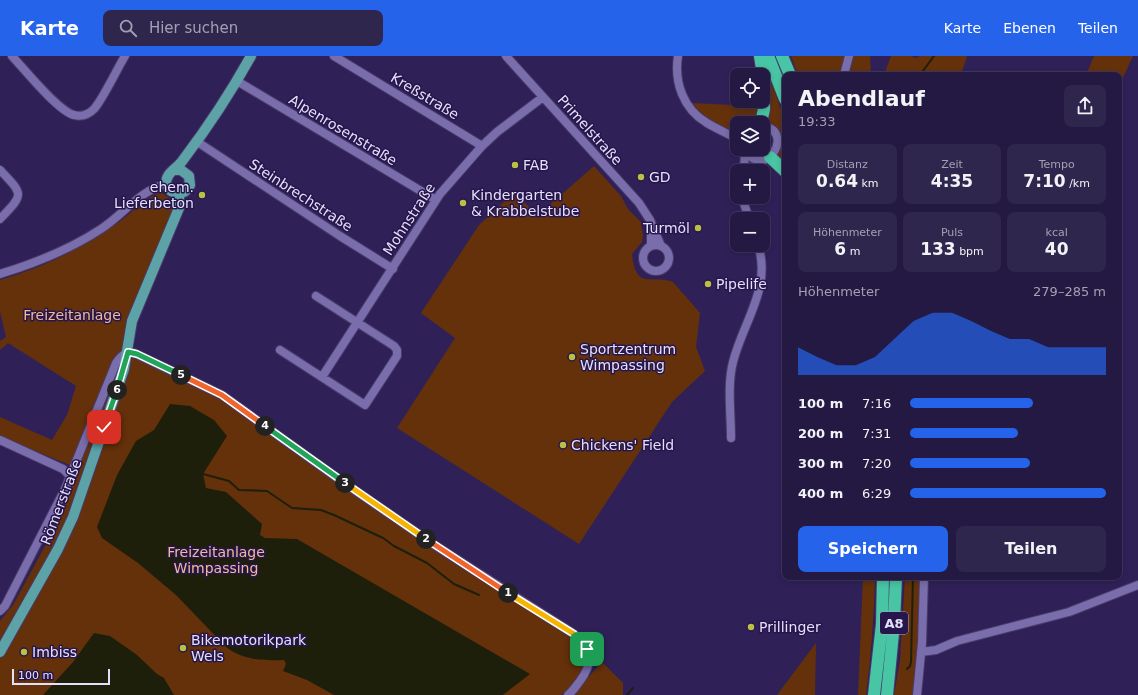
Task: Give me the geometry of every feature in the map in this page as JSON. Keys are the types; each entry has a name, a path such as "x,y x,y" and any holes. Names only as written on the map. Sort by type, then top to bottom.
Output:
{"highway":[{"path":"760,56 762,68"},
{"path":"768,56 782,91"},
{"path":"782,56 789,72"},
{"path":"770,157 782,167"},
{"name":"A8","path":"874,695 882,624 883,580"},
{"name":"A8","path":"887,695 894,623 896,580"}],"main road":[{"path":"184,159 190,185 184,193 179,194 170,192 166,184 167,176 175,170 184,159 237,81 252,56"},
{"path":"175,170 181,170 186,173"},
{"name":"Römerstraße","path":"0,652 58,549 73,517 124,369 132,321 179,208 179,194"}],"street":[{"path":"12,56 50,98 73,115 80,116 85,116 94,109 125,56"},
{"name":"Kreßstraße","path":"334,56 482,146"},
{"name":"Primelstraße","path":"506,56 639,204 651,223 661,246 668,254 669,261 663,269 656,271 648,269 643,261 644,254 651,246 651,223"},
{"path":"678,56 678,83 687,104 702,120 730,135"},
{"path":"845,72 849,56"},
{"name":"Alpenrosenstraße","path":"237,81 436,200"},
{"name":"Mohnstraße","path":"322,377 356,322 393,269 436,200 482,146 497,132 543,97"},
{"path":"753,164 758,160 770,157 776,150 777,139 770,129"},
{"path":"724,132 730,132"},
{"name":"Steinbrechstraße","path":"196,141 333,232 393,269"},
{"path":"750,156 758,160"},
{"path":"0,170 18,188 19,196 17,201 0,218"},
{"path":"0,274 50,257 76,245 103,228 150,190 166,184"},
{"path":"651,246 661,246"},
{"path":"731,438 733,362 755,303 763,272 759,252"},
{"path":"280,350 365,406 397,356 397,350 394,346 316,296"},
{"path":"0,611 5,606 56,508 116,363 122,355 128,352 137,354 222,395 340,480 436,546 574,634 587,649 590,662 586,672 573,691 568,695"},
{"path":"0,440 63,469 70,476"},
{"path":"917,695 921,652 924,580"},
{"path":"921,652 936,650 957,641 1069,612 1138,585"}],"green space":[{"path":"791,56 845,56 841,72 797,72"},
{"path":"854,56 870,56 871,72 850,72"},
{"path":"891,56 911,56 917,58 919,56 967,56 962,72 885,72"},
{"path":"1094,56 1133,56 1122,80 1122,72 1087,72"},
{"path":"770,80 782,112 782,163 776,156 779,151 780,143 779,139 770,127"},
{"path":"692,103 730,105 730,108 759,108 758,116 730,116 730,129 717,125 701,113"},
{"name":"Sportzentrum Wimpassing","path":"594,166 621,196 628,209 641,222 643,236 642,242 632,254 637,273 645,279 673,282 700,313 696,347 705,371 672,402 579,544 397,428 455,338 421,313 479,225 515,192 537,216"},
{"name":"Freizeitanlage Wimpassing","path":"161,192 177,204 124,349 119,356 136,357 216,396 332,477 573,636 583,650 586,659 584,671 577,682 561,695 0,695 0,621 13,605 50,537 80,469 0,437 0,417 52,440 67,415 76,386 8,343 0,350 0,341 6,337 0,312 0,280 61,257 75,250 122,220 143,202"},
{"path":"863,580 875,580 872,636 866,695 858,695"},
{"path":"905,580 920,580 917,662 912,695 894,695 900,660"},
{"path":"816,643 815,695 777,695"},
{"path":"602,662 623,683 623,695 569,695 583,683"}],"shaded area":[{"path":"170,404 190,406 214,420 227,436 203,474 206,488 226,492 262,524 260,535 265,538 297,539 530,674 503,695 334,695 307,680 283,671 286,664 284,660 254,659 239,655 226,647 176,595 138,563 102,538 97,527 117,475 136,441 154,430"},
{"path":"94,633 110,636 137,655 157,674 164,678 174,695 43,695 73,662"}],"waterway":[{"path":"922,72 934,56"},
{"path":"203,474 229,481 239,490 267,491 292,508 321,510 334,515 383,538 394,546 427,563 454,584 479,595"},
{"path":"907,669 911,662 913,580"},
{"path":"627,695 633,688"}],"place":[{"name":"FAB","path":"515,165"},
{"name":"GD","path":"641,177"},
{"name":"ehem. Lieferbeton","path":"202,195"},
{"name":"Kindergarten & Krabbelstube","path":"463,203"},
{"name":"Turmöl","path":"698,228"},
{"name":"Pipelife","path":"708,284"},
{"name":"Sportzentrum Wimpassing","path":"572,357"},
{"name":"Chickens' Field","path":"563,445"},
{"name":"Prillinger","path":"751,627"},
{"name":"Bikemotorikpark Wels","path":"183,648"},
{"name":"Imbiss","path":"24,652"}],"route":[{"path":"104,427 124,369 128,352 137,354 222,395 340,480 436,546 574,634 587,649"}],"park label":[{"name":"Freizeitanlage","path":"72,315"}]}
